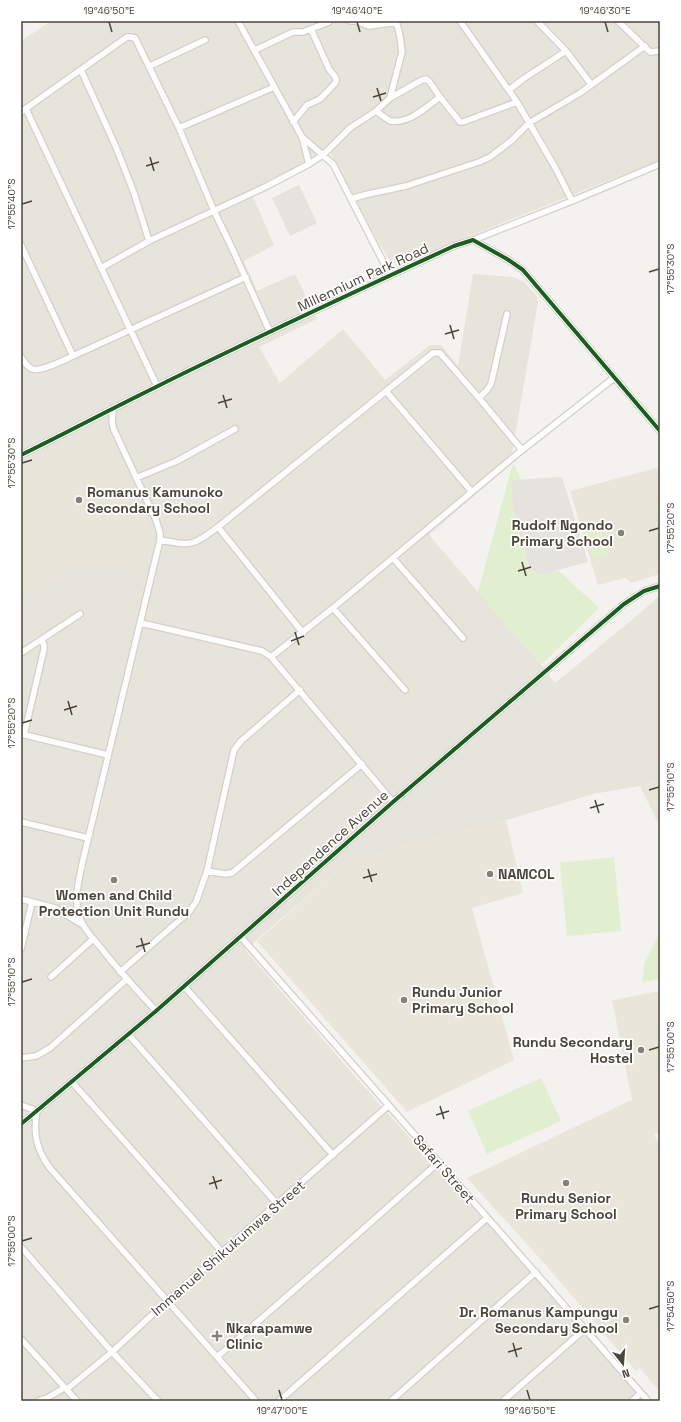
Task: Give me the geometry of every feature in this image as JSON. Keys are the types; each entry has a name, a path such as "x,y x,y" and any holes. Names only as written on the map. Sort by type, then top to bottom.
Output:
{"street":[{"path":"238,21 302,137 309,164"},
{"path":"255,50 292,32 304,32 329,22 328,21"},
{"path":"350,21 356,21 369,26 396,21 402,52 390,98"},
{"path":"460,21 517,102 556,169 572,201"},
{"path":"537,21 566,52 591,84"},
{"path":"618,21 650,52 660,51"},
{"path":"293,122 307,105 328,92 336,80 311,28"},
{"path":"157,386 102,268 23,110 130,36 137,40 150,66 179,128 214,211 246,277 270,332"},
{"path":"150,66 205,40"},
{"path":"350,199 406,186 490,157 511,141 529,124 571,98 645,46"},
{"path":"509,90 566,52"},
{"path":"82,70 116,147 134,193 149,241"},
{"path":"102,268 149,241 265,187 309,164 323,155 350,128 376,111 390,98 410,85 424,79 429,81 440,98 458,120 462,122 517,102"},
{"path":"179,128 274,87"},
{"path":"376,111 390,121 405,120 412,118 440,98"},
{"path":"302,137 333,164 390,275"},
{"name":"Millennium Park Road","path":"21,455 157,386 390,275 454,246 572,201 633,174 660,164"},
{"path":"473,240 524,270 660,431"},
{"path":"21,245 73,356"},
{"path":"21,357 33,369 38,369 73,356 246,277"},
{"path":"479,398 491,384 506,314"},
{"path":"160,540 183,544 200,540 218,527 430,354 440,354 522,450"},
{"path":"272,657 303,633 522,450 614,378"},
{"path":"386,391 472,492"},
{"path":"113,408 112,422 114,430 156,520 160,533 160,540 83,860 78,898 78,912 83,925 93,939 120,972 156,1011"},
{"path":"136,478 177,461 235,429"},
{"path":"218,527 303,633"},
{"path":"393,558 463,638"},
{"name":"Independence Avenue","path":"21,1124 156,1011 393,802 624,604 644,591 660,586"},
{"path":"332,608 405,690"},
{"path":"21,653 80,614"},
{"path":"140,623 262,651 272,657 393,802"},
{"path":"42,640 44,649 22,735 108,755"},
{"path":"120,972 192,908 199,897 207,871 234,750 241,741 300,690"},
{"path":"207,871 225,874 232,872 362,764"},
{"path":"21,822 88,838"},
{"path":"21,899 55,908 83,925"},
{"path":"21,949 32,902"},
{"name":"Safari Street","path":"241,937 648,1401"},
{"path":"50,977 93,939"},
{"path":"21,1058 36,1056 50,1048 127,979"},
{"path":"184,986 333,1155"},
{"path":"128,1034 278,1205"},
{"path":"72,1082 223,1253"},
{"path":"21,1105 37,1111 34,1126 37,1141 49,1166 256,1401"},
{"name":"Immanuel Shikukumwa Street","path":"38,1401 66,1388 112,1352 168,1300 278,1205 388,1106"},
{"path":"217,1357 326,1263 439,1162"},
{"path":"279,1401 487,1218"},
{"path":"21,1247 112,1352 158,1401"},
{"path":"391,1401 536,1272"},
{"path":"503,1401 585,1329"},
{"path":"21,1339 77,1401"},
{"path":"632,1401 641,1393"}],"shaded area":[{"path":"51,21 660,21 660,160 475,234 405,264 391,262 378,242 327,146 303,164 250,190 274,245 244,261 257,291 295,274 317,319 259,347 280,383 343,329 385,380 430,345 441,345 458,366 473,274 513,277 524,282 536,295 538,302 510,465 429,535 555,683 660,595 660,780 640,786 593,794 506,820 346,863 245,950 381,1106 481,1216 644,1401 21,1401 21,41"},
{"path":"299,185 317,223 290,236 272,198"},
{"name":"Romanus Kamunoko Secondary School","path":"97,427 105,430 154,536 146,573 82,562 24,596 21,589 21,465"},
{"name":"Rudolf Ngondo Primary School","path":"660,467 660,574 631,583 625,578 598,585 570,491"},
{"path":"562,477 588,562 539,575 528,565 513,508 512,480"},
{"path":"660,780 660,827 640,786"},
{"name":"Rundu Junior Primary School","path":"506,820 523,893 472,908 514,1060 407,1112 257,941 346,863"},
{"path":"660,991 660,1132 654,1135 660,1145 660,1392 640,1368 636,1371 552,1272 467,1178 632,1100 612,1000"}],"green space":[{"path":"512,466 515,466 521,480 512,480 539,575 558,570 599,608 541,665 478,592"},
{"path":"600,524 609,554 593,559 584,529"},
{"path":"614,857 621,931 567,936 560,863"},
{"path":"660,933 660,979 642,982 645,962"},
{"path":"541,1078 561,1121 487,1154 468,1111"}],"cycle path":[{"path":"21,455 139,395 267,333 454,246 473,240 507,259 523,270 660,431"},
{"path":"21,1124 156,1011 393,802 624,604 644,591 660,586"}],"place":[{"name":"Romanus Kamunoko Secondary School","path":"79,500"},
{"name":"Rudolf Ngondo Primary School","path":"621,533"},
{"name":"NAMCOL","path":"490,874"},
{"name":"Women and Child Protection Unit Rundu","path":"114,880"},
{"name":"Rundu Junior Primary School","path":"404,1000"},
{"name":"Rundu Secondary Hostel","path":"641,1050"},
{"name":"Rundu Senior Primary School","path":"566,1183"},
{"name":"Dr. Romanus Kampungu Secondary School","path":"626,1320"},
{"name":"Nkarapamwe Clinic","path":"217,1336"}]}
